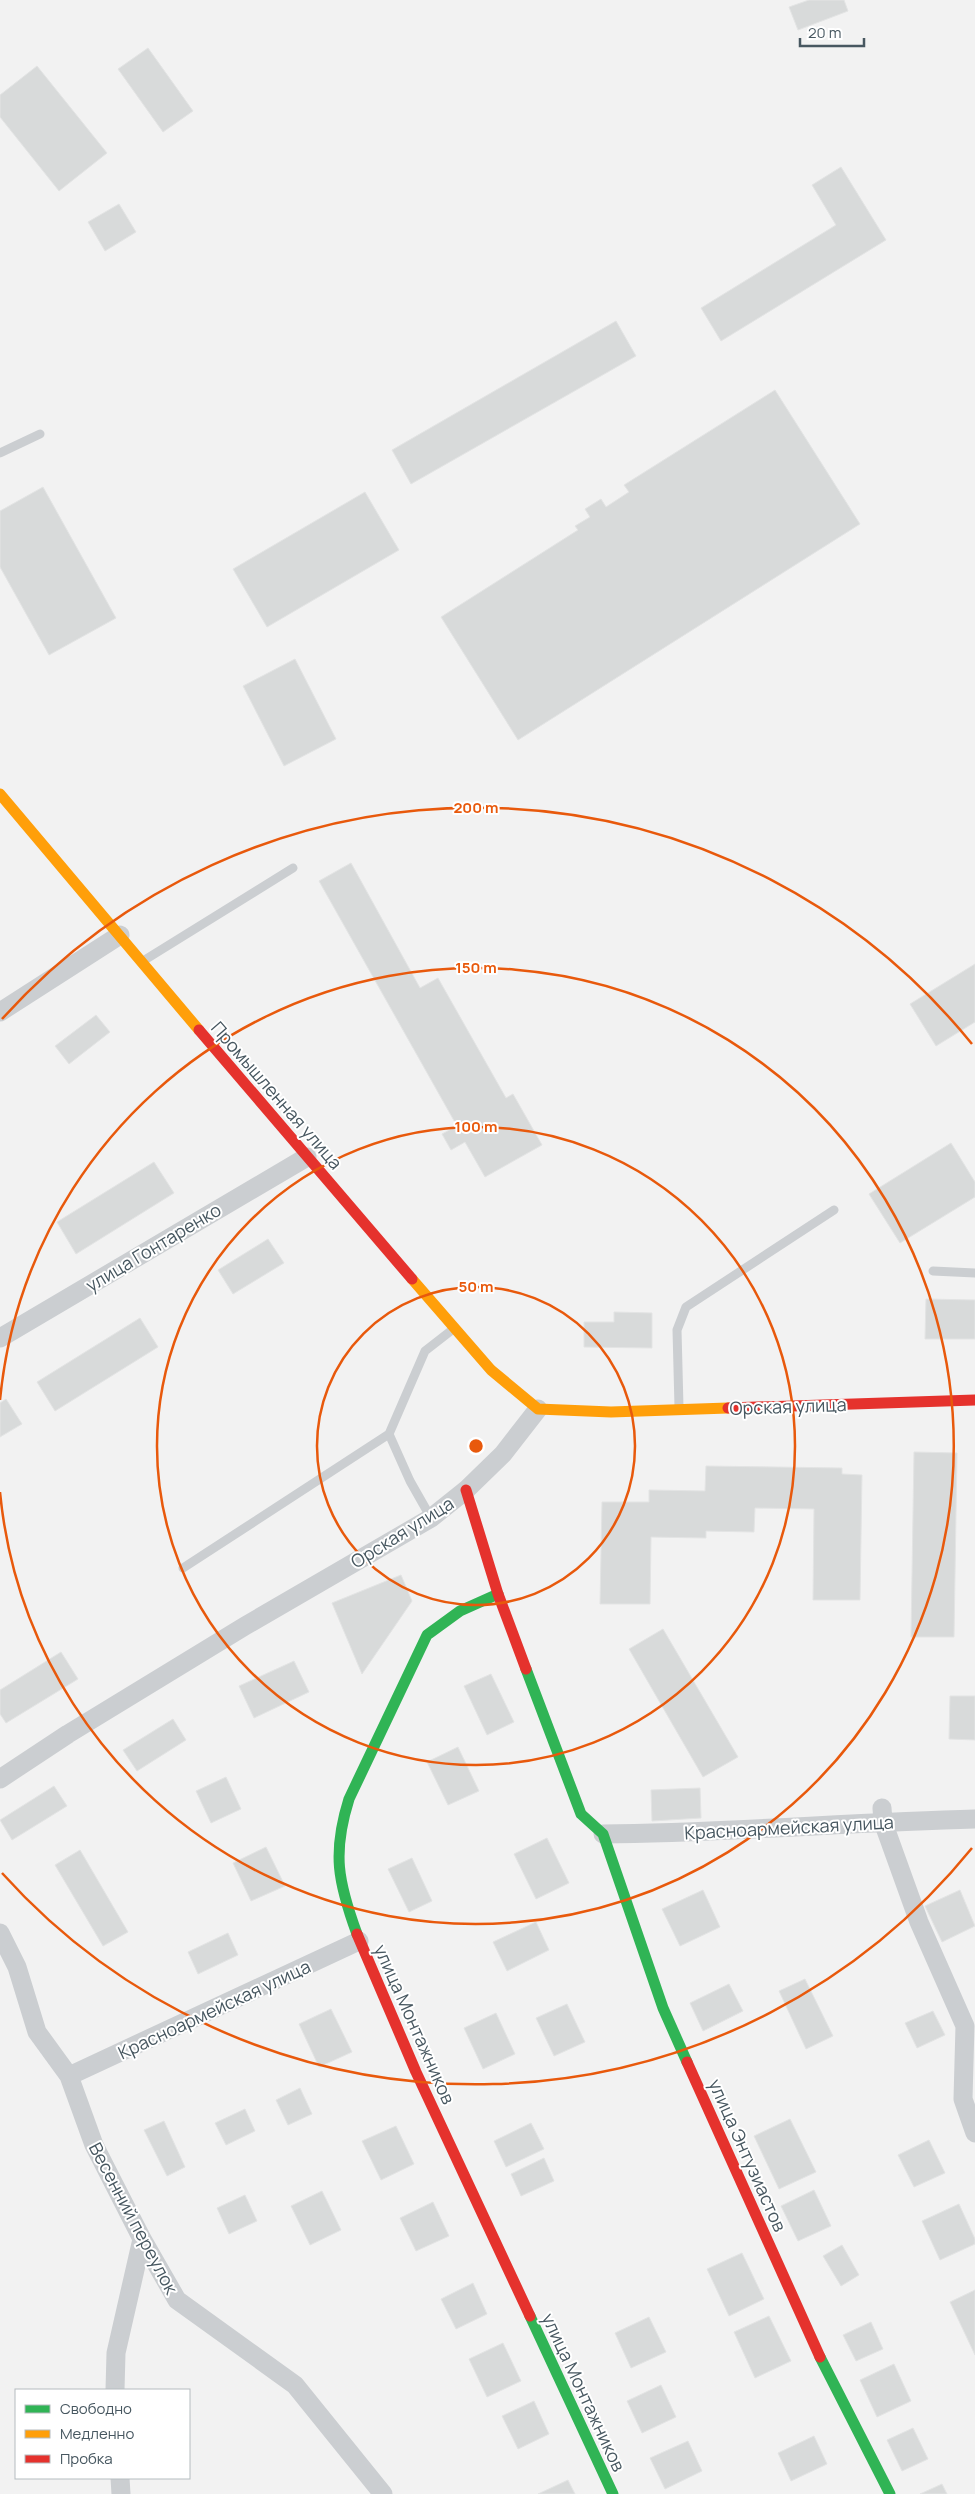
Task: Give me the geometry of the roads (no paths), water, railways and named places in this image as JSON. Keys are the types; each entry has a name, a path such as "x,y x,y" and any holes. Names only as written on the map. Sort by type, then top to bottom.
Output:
{"street":[{"name":"Промышленная улица","path":"0,794 120,935 141,963 454,1328 491,1370 538,1409"},
{"path":"0,1012 120,935"},
{"name":"улица Гонтаренко","path":"0,1338 307,1157"},
{"name":"Орская улица","path":"0,1780 68,1734 169,1672 431,1518 466,1490 503,1454 538,1409 611,1412 975,1400"},
{"name":"улица Энтузиастов","path":"466,1490 498,1594 580,1814 597,1829 664,2008 807,2331 890,2494"},
{"name":"улица Монтажников","path":"498,1594 465,1606 443,1620 427,1635 349,1798 340,1826 338,1870 342,1893 359,1942 420,2081 613,2494"},
{"path":"882,1815 919,1922 965,2026 964,2099 975,2133"},
{"name":"Красноармейская улица","path":"597,1829 683,1834 882,1815 975,1819"},
{"name":"Весенний переулок","path":"0,1933 17,1967 37,2032 69,2076 94,2146 142,2239 177,2300 296,2385 383,2494"},
{"name":"Красноармейская улица","path":"69,2076 359,1942"},
{"path":"115,2389 116,2353 142,2239"},
{"path":"120,2479 121,2494"}],"lane":[{"path":"0,453 40,434"},
{"path":"141,963 293,868"},
{"path":"679,1410 677,1330 686,1307 834,1210"},
{"path":"933,1271 975,1273"},
{"path":"183,1568 389,1434 426,1351 454,1328"},
{"path":"389,1434 410,1481 431,1518"}]}
